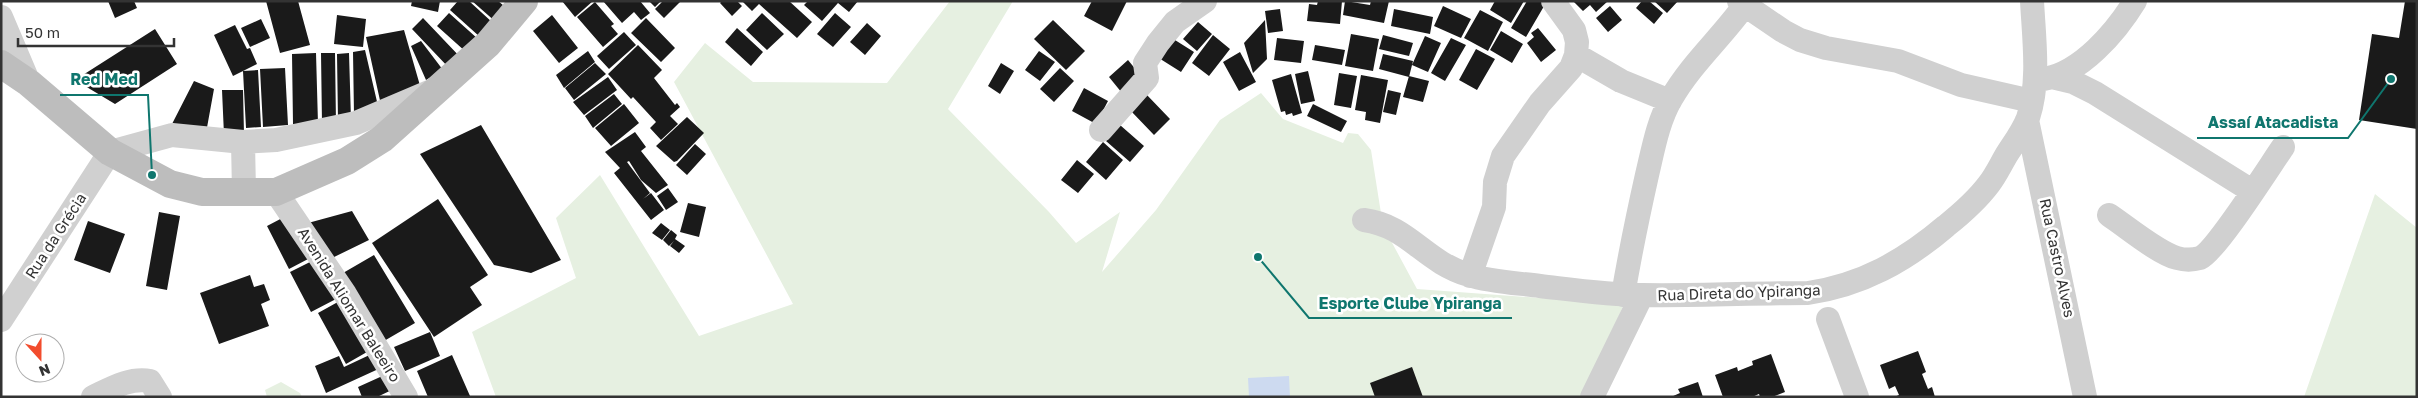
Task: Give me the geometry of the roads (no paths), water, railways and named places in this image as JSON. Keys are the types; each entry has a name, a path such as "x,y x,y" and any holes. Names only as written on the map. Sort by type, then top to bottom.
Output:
{"main road":[{"path":"1,64 29,83 110,152 170,184 202,192 276,192 346,161 382,139 488,44 524,1"}],"street":[{"path":"1101,130 1147,78 1145,63 1158,43 1175,22 1205,1"},
{"path":"1470,276 1494,207 1495,182 1503,156 1540,103 1571,68 1576,55 1578,42 1568,19 1553,1"},
{"path":"2032,1 2036,95"},
{"path":"2036,95 2101,45 2120,25 2135,1"},
{"path":"1364,220 1381,222 1399,231 1439,263 1470,276 1571,290 1632,295 1634,233 1660,124 1670,101 1683,79 1749,3 1783,31 1800,40 1826,48 1898,61 1961,85 2036,95 2073,82 2095,93 2252,191"},
{"path":"1,17 29,83"},
{"path":"1576,55 1621,80 1670,101"},
{"path":"110,152 172,135 243,142 276,140 356,123 443,86"},
{"name":"Rua Direta do Ypiranga","path":"1592,397 1632,295 1808,293 1835,289 1866,278 1893,265 1924,246 1964,212 1989,184 2036,95"},
{"name":"Rua Castro Alves","path":"2036,95 2078,395"},
{"path":"243,142 244,192"},
{"path":"2109,215 2167,254 2188,260 2200,258 2208,252 2223,234 2283,147"},
{"name":"Rua da Grécia","path":"1,320 110,152"},
{"name":"Avenida Aliomar Baleeiro","path":"276,192 345,294 406,397"},
{"path":"1828,319 1857,397"},
{"path":"93,397 130,381 141,379 150,381 160,397"}],"water":[{"path":"1289,376 1290,397 1249,397 1248,378"}],"place":[{"name":"Assaí Atacadista","path":"2391,79"},
{"name":"Red Med","path":"152,175"},
{"name":"Esporte Clube Ypiranga","path":"1258,257"}]}
